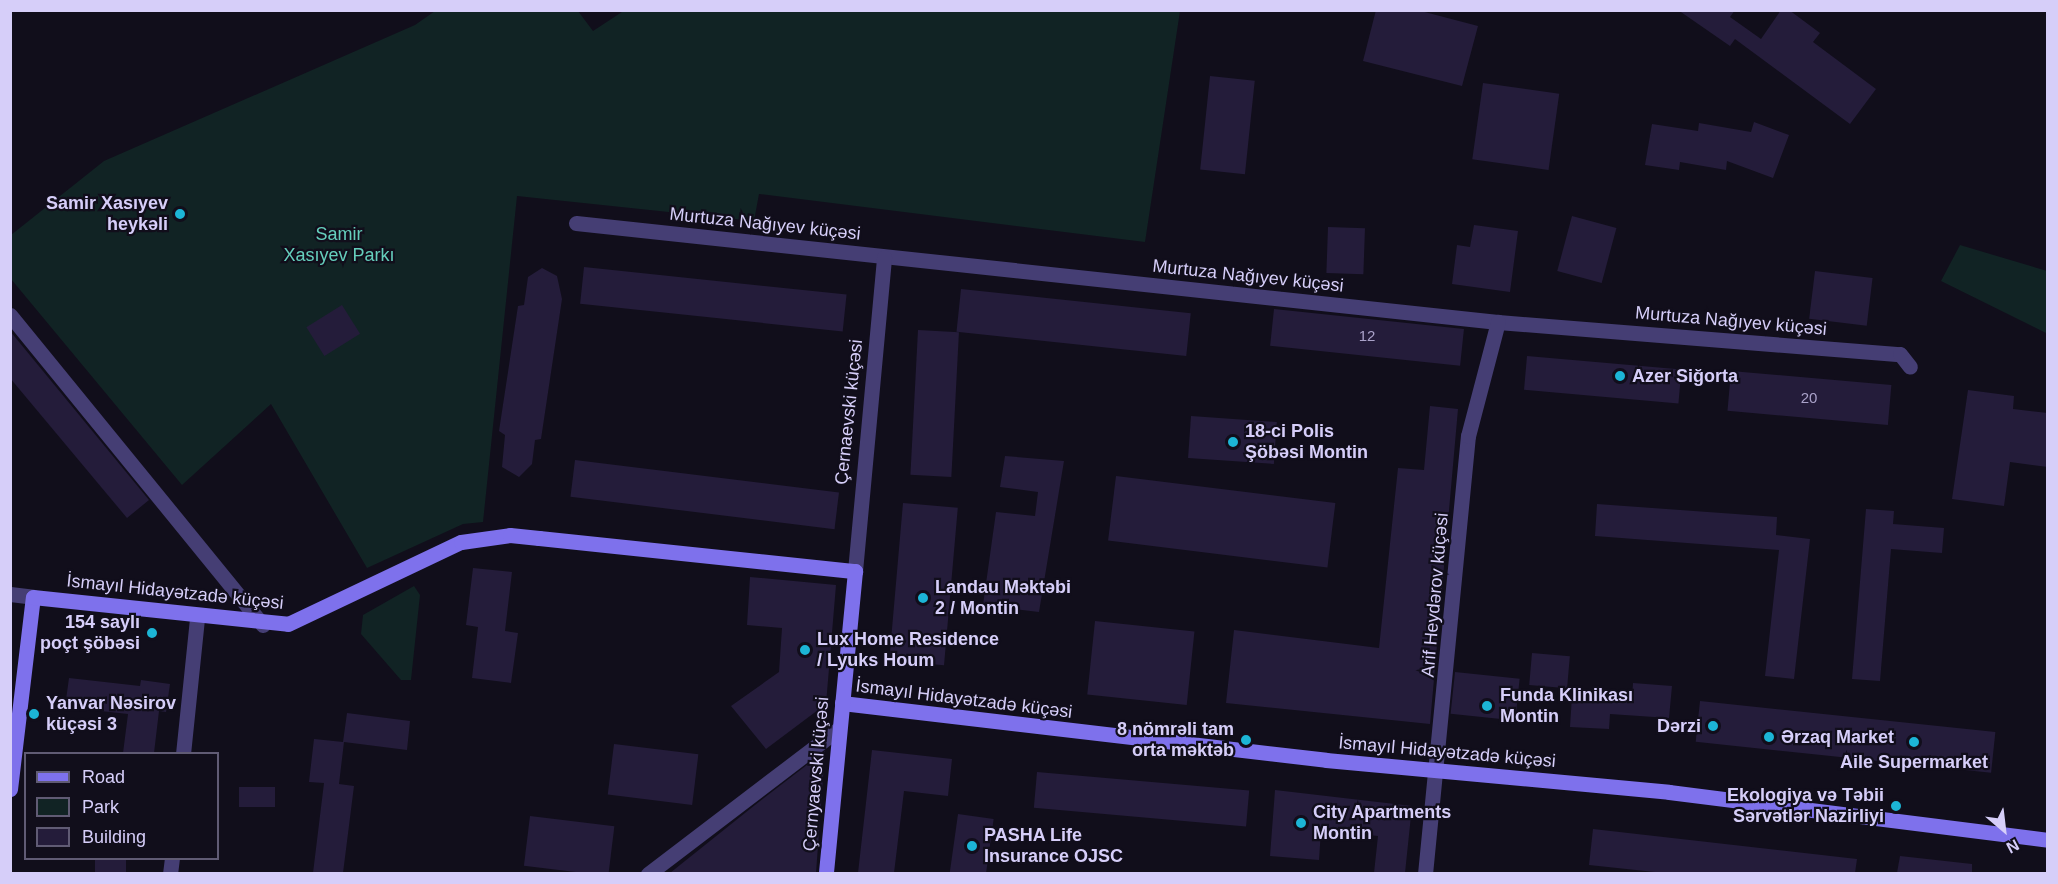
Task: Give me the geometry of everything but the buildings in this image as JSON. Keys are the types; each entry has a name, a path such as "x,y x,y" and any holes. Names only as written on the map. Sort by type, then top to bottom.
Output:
{"street":[{"name":"Murtuza Nağıyev küçəsi","path":"576,223 1498,322 1900,354 1910,367"},
{"name":"Çernaevski küçəsi","path":"855,571 884,257"},
{"path":"10,315 263,625"},
{"name":"Arif Heydərov küçəsi","path":"1425,873 1439,771 1468,436 1498,322"},
{"name":"İsmayıl Hidayətzadə küçəsi","path":"10,594 263,625 307,619 461,542 510,535 855,571"},
{"name":"Çernyaevski küçəsi","path":"826,873 838,729 855,571"},
{"path":"10,789 33,597"},
{"path":"183,752 197,618"},
{"name":"İsmayıl Hidayətzadə küçəsi","path":"842,703 1439,771 1669,792 2048,840"},
{"path":"648,873 838,729"}],"green space":[{"name":"Samir Xasıyev Parkı","path":"625,10 1180,11 1145,242 759,194 754,221 517,196 483,522 463,524 367,568 271,404 182,485 11,279 11,235 104,161 415,25 435,11 578,11 593,31"},
{"path":"1960,245 2047,271 2047,342 2046,333 1941,281"},
{"path":"414,586 420,595 411,680 401,680 361,634 363,615"}],"place":[{"name":"Samir Xasıyev heykəli","path":"180,214"},
{"name":"Azer Siğorta","path":"1620,376"},
{"name":"18-ci Polis Şöbəsi Montin","path":"1233,442"},
{"name":"Landau Məktəbi 2 / Montin","path":"923,598"},
{"name":"154 saylı poçt şöbəsi","path":"152,633"},
{"name":"Lux Home Residence / Lyuks Houm","path":"805,650"},
{"name":"Funda Klinikası Montin","path":"1487,706"},
{"name":"Yanvar Nəsirov küçəsi 3","path":"34,714"},
{"name":"Dərzi","path":"1713,726"},
{"name":"Ərzaq Market","path":"1769,737"},
{"name":"8 nömrəli tam orta məktəb","path":"1246,740"},
{"name":"Aile Supermarket","path":"1914,742"},
{"name":"Ekologiya və Təbii Sərvətlər Nazirliyi","path":"1896,806"},
{"name":"City Apartments Montin","path":"1301,823"},
{"name":"PASHA Life Insurance OJSC","path":"972,846"}]}
